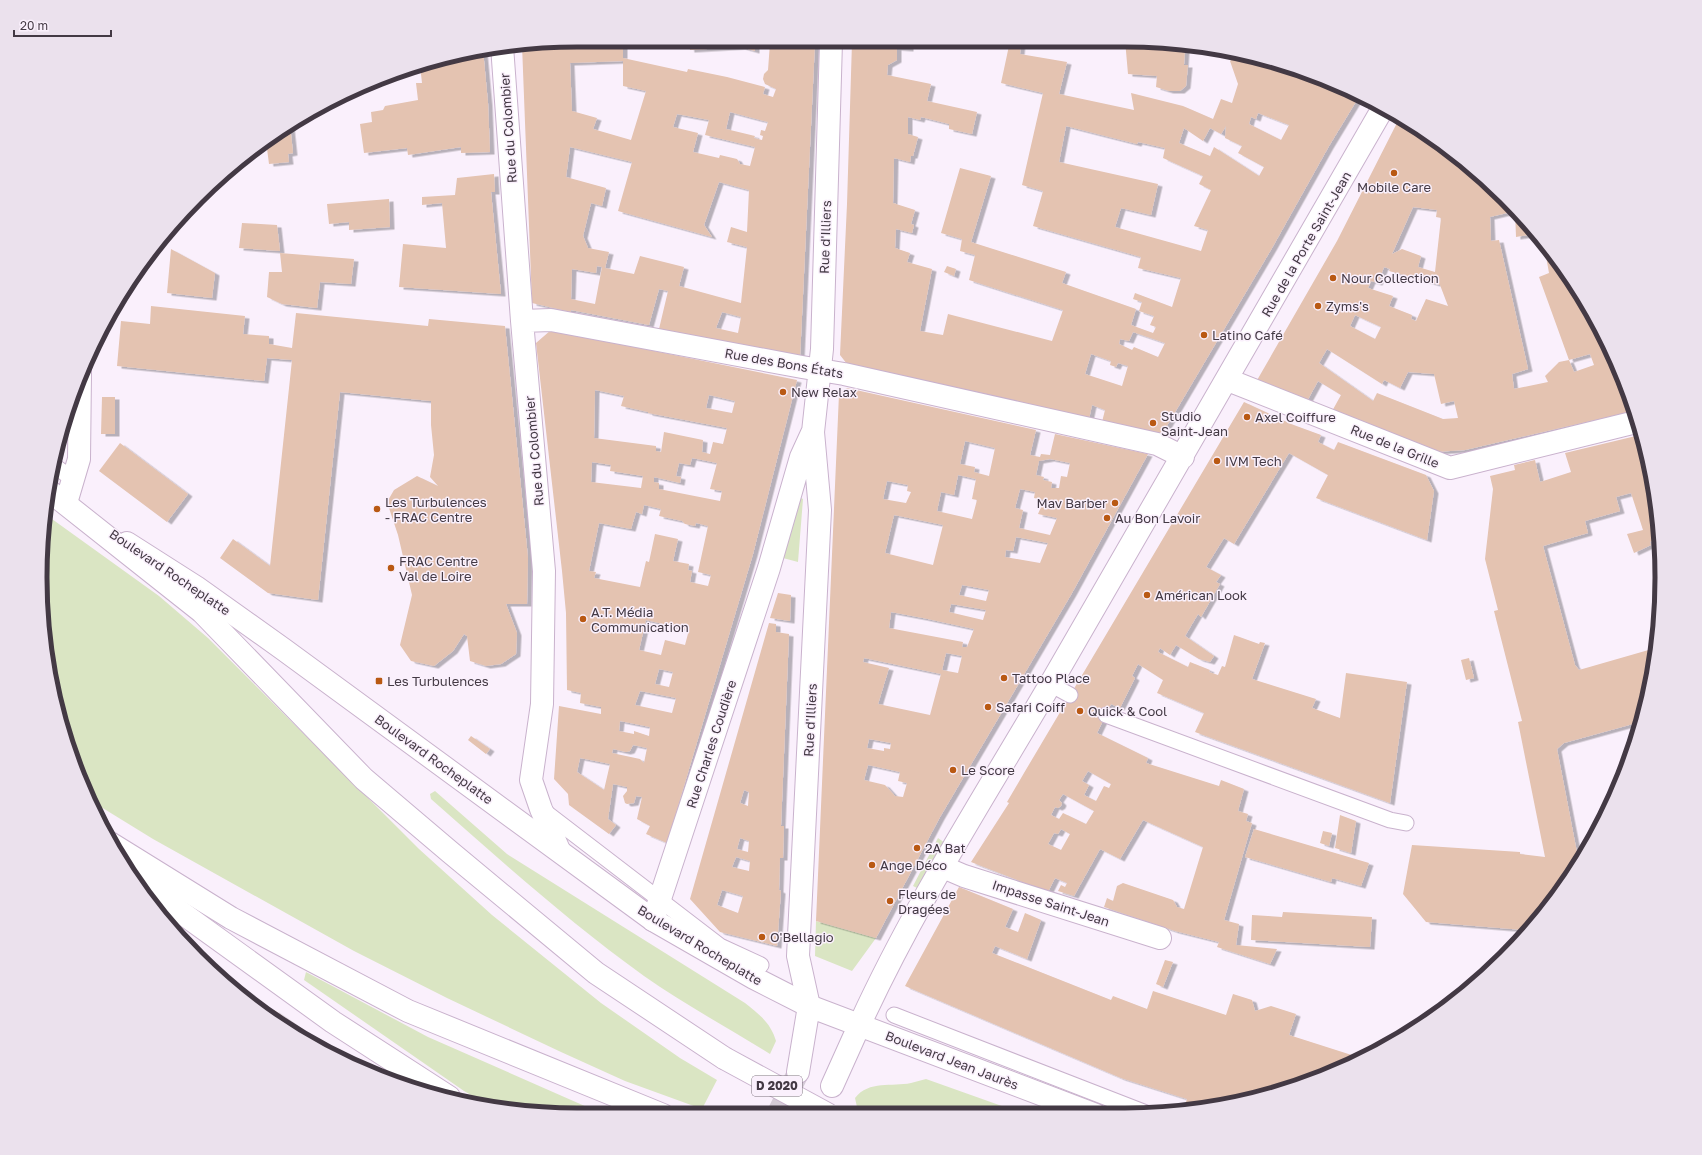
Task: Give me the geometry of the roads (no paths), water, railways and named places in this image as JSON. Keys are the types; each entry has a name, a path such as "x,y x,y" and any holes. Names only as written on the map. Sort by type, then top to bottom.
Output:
{"street":[{"name":"Rue d'Illiers","path":"809,1006 798,956 820,510 813,432 820,370 831,47"},
{"name":"Rue du Colombier","path":"502,53 522,322 544,571 542,704 531,780 541,809 559,850"},
{"name":"Rue de la Porte Saint-Jean","path":"832,1086 876,987 943,867 1228,380 1381,113"},
{"name":"Rue des Bons États","path":"522,322 551,320 844,374 1157,444 1183,457"},
{"name":"Rue de la Grille","path":"1228,380 1450,468 1632,423"},
{"path":"66,503 79,459 80,394"},
{"name":"Rue d'Illiers","path":"769,568 791,497 801,457 813,432"},
{"name":"Boulevard Rocheplatte","path":"54,494 202,612 364,779 596,972 724,1058 816,1108"},
{"name":"Boulevard Rocheplatte","path":"66,503 196,586 653,920 754,978 809,1006"},
{"name":"Rue Charles Coudière","path":"653,920 769,568"},
{"path":"122,850 231,918 408,1011 646,1108"},
{"name":"Impasse Saint-Jean","path":"943,867 964,876 1160,938"},
{"path":"149,889 333,1022 437,1089"},
{"path":"798,1072 809,1006"},
{"name":"Boulevard Jean Jaurès","path":"809,1006 1078,1108"}],"lane":[{"path":"58,469 73,479"},
{"path":"1050,684 1070,696"},
{"path":"1106,715 1390,820 1406,823"},
{"path":"541,809 720,946 761,965"},
{"path":"894,1015 1133,1108"}],"tunnel":[{"path":"780,1108 797,1075"}],"place":[{"name":"Mobile Care","path":"1394,173"},
{"name":"Nour Collection","path":"1333,278"},
{"name":"Zyms's","path":"1318,306"},
{"name":"Latino Café","path":"1204,335"},
{"name":"New Relax","path":"783,392"},
{"name":"Axel Coiffure","path":"1247,417"},
{"name":"Studio Saint-Jean","path":"1153,423"},
{"name":"IVM Tech","path":"1217,461"},
{"name":"Mav Barber","path":"1115,503"},
{"name":"Les Turbulences - FRAC Centre","path":"377,509"},
{"name":"Au Bon Lavoir","path":"1107,518"},
{"name":"FRAC Centre Val de Loire","path":"391,568"},
{"name":"Américan Look","path":"1147,595"},
{"name":"A.T. Média Communication","path":"583,619"},
{"name":"Tattoo Place","path":"1004,678"},
{"name":"Les Turbulences","path":"379,681"},
{"name":"Safari Coiff","path":"988,707"},
{"name":"Quick & Cool","path":"1080,711"},
{"name":"Le Score","path":"953,770"},
{"name":"2A Bat","path":"917,848"},
{"name":"Ange Déco","path":"872,865"},
{"name":"Fleurs de Dragées","path":"890,901"},
{"name":"O'Bellagio","path":"762,937"}]}
